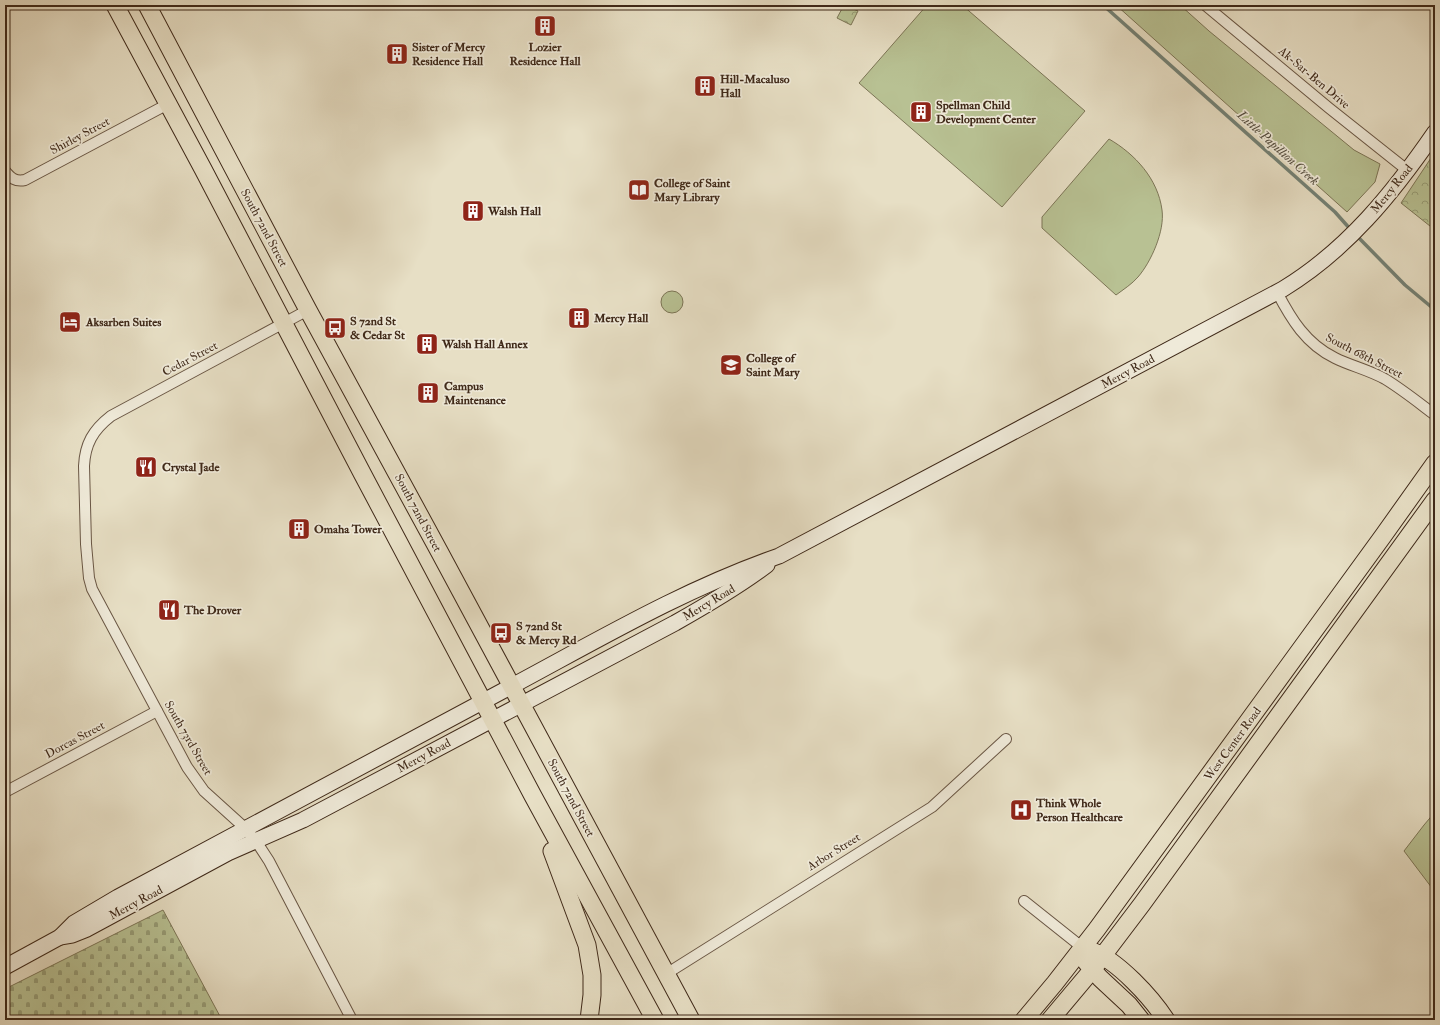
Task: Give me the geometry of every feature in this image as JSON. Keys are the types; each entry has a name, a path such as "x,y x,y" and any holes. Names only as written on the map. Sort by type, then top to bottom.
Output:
{"main road":[{"path":"115,5 532,796 655,1020"},
{"name":"South 72nd Street","path":"147,5 308,310 691,1020"},
{"name":"Mercy Road","path":"5,967 60,937 74,923 118,897 482,701 673,601 739,571 779,556 1277,292 1321,264 1360,228 1386,198 1435,132"},
{"name":"West Center Road","path":"1024,1020 1056,983 1083,948 1433,466"},
{"name":"West Center Road","path":"1050,1020 1092,970 1176,857 1435,500"},
{"name":"Mercy Road","path":"60,937 87,930 228,854 303,820 710,603 750,578 779,556"},
{"path":"532,796 587,945 592,975 592,995 589,1020"},
{"path":"1142,1020 1129,1005 1092,970 1085,959 1083,948 1102,956 1143,991 1166,1020"}],"street":[{"name":"Ak-Sar-Ben Drive","path":"1205,5 1329,108 1407,170"},
{"name":"Shirley Street","path":"5,171 11,179 19,181 25,180 168,104"},
{"name":"South 68th Street","path":"1277,292 1290,317 1317,347 1336,358 1365,369 1385,379 1435,415"},
{"name":"Cedar Street","path":"91,438 102,422 111,416 308,310"},
{"name":"South 73rd Street","path":"91,438 84,454 84,466 86,544 89,578 94,592 187,767 212,800 246,829 269,861 352,1020"},
{"name":"Dorcas Street","path":"5,792 157,711"},
{"name":"Arbor Street","path":"666,974 932,807 1006,740"},
{"path":"1024,901 1083,948"}],"green space":[{"path":"844,5 858,11 851,25 837,18"},
{"path":"927,5 962,5 1085,111 1002,207 859,83"},
{"path":"1116,5 1180,5 1209,31 1354,150 1380,164 1375,182 1347,212"},
{"path":"1109,139 1128,152 1144,168 1156,188 1162,210 1159,236 1148,263 1136,280 1116,295 1042,228 1042,217"},
{"path":"1435,152 1435,230 1401,203"},
{"path":"672,291 680,294 683,302 680,310 672,313 664,310 661,302 664,294"},
{"path":"1435,812 1435,892 1404,851"},
{"path":"163,910 222,1020 5,1020 5,989"}],"waterway":[{"name":"Little Papillion Creek","path":"1103,5 1335,212 1351,230"},
{"name":"Little Papillion Creek","path":"1357,236 1405,285 1435,310"}],"place":[{"name":"Lozier Residence Hall","path":"545,26"},
{"name":"Sister of Mercy Residence Hall","path":"397,54"},
{"name":"Hill-Macaluso Hall","path":"705,86"},
{"name":"Spellman Child Development Center","path":"921,112"},
{"name":"College of Saint Mary Library","path":"639,190"},
{"name":"Walsh Hall","path":"473,211"},
{"name":"Mercy Hall","path":"579,318"},
{"name":"Aksarben Suites","path":"70,322"},
{"name":"S 72nd St & Cedar St","path":"335,328"},
{"name":"Walsh Hall Annex","path":"427,344"},
{"name":"College of Saint Mary","path":"731,365"},
{"name":"Campus Maintenance","path":"428,393"},
{"name":"Crystal Jade","path":"146,467"},
{"name":"Omaha Tower","path":"299,529"},
{"name":"The Drover","path":"169,610"},
{"name":"S 72nd St & Mercy Rd","path":"501,633"},
{"name":"Think Whole Person Healthcare","path":"1021,810"}]}
